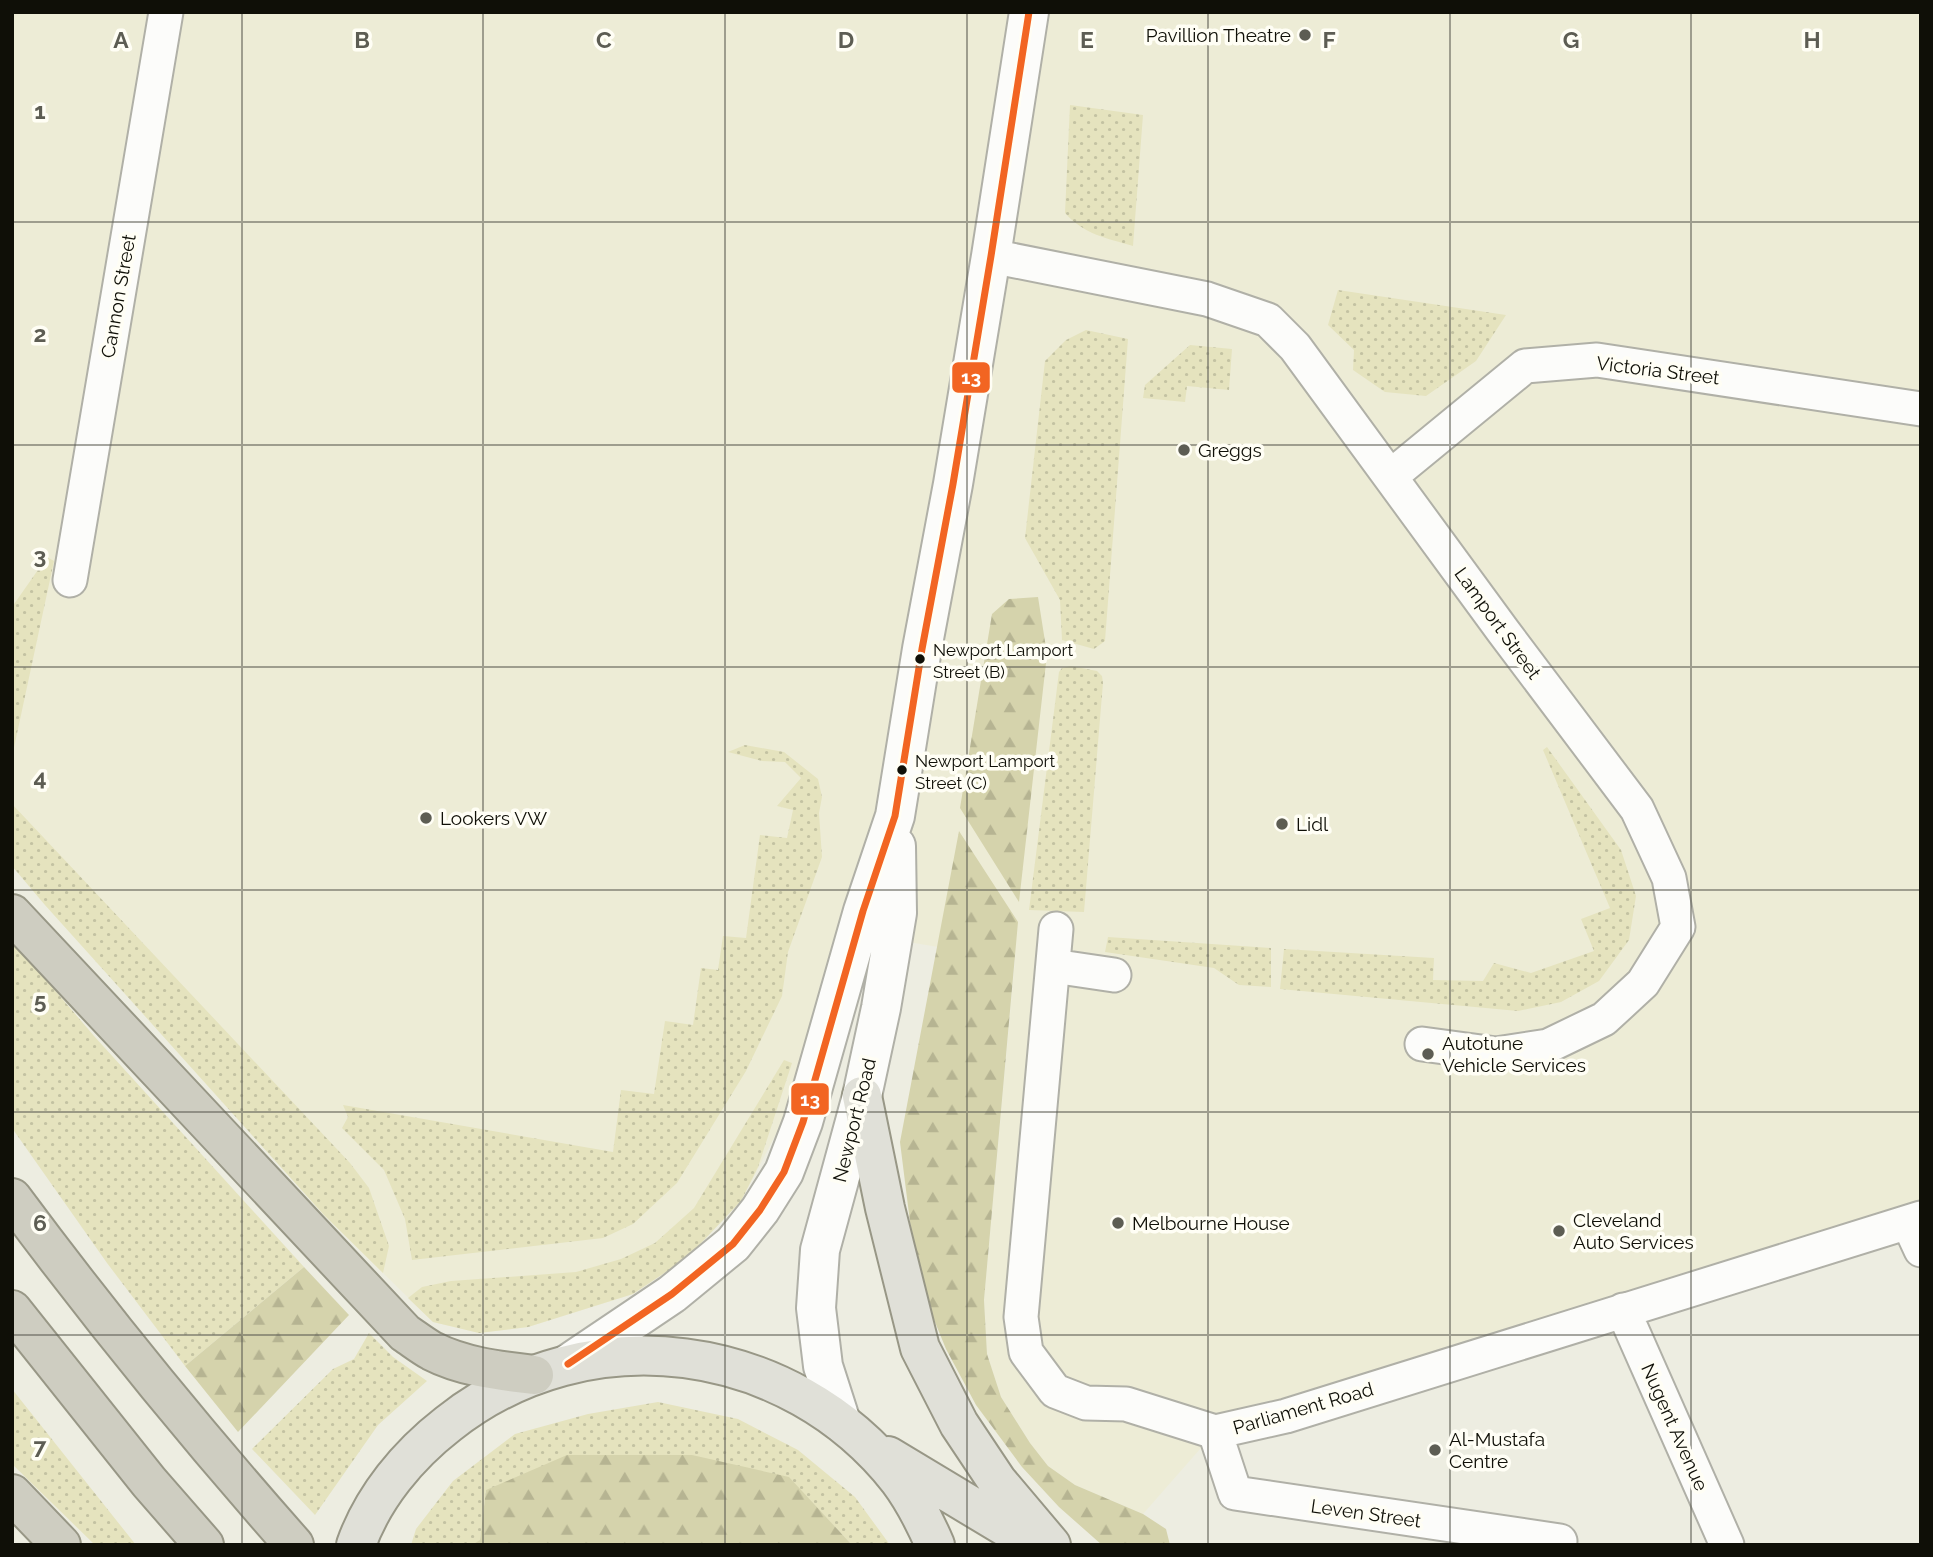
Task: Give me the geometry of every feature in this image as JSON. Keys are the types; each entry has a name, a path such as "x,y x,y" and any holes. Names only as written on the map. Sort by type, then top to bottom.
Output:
{"highway":[{"path":"12,914 405,1333 432,1351 460,1362 497,1370 551,1369"},
{"path":"12,1198 70,1276 196,1433 294,1545"},
{"path":"12,1310 149,1482 204,1545"},
{"path":"12,1494 61,1545"}],"main road":[{"name":"Newport Road","path":"551,1369 672,1294 733,1244 760,1210 784,1172 803,1122 863,911 895,816 991,256 1029,12"},
{"name":"Newport Road","path":"852,1431 823,1366 816,1308 820,1250 862,1096 881,1008 897,913 895,816"},
{"path":"862,1096 885,1208 920,1348 959,1424 997,1481 1051,1545"},
{"path":"356,1545 361,1530 380,1496 403,1466 465,1410 500,1389 551,1369 609,1356 647,1354 692,1358 734,1367 782,1385 1036,1545"},
{"path":"852,1431 898,1480 919,1511 935,1545"}],"street":[{"name":"Cannon Street","path":"69,580 166,12"},
{"name":"Lamport Street","path":"991,256 1207,299 1268,320 1295,347 1637,809 1669,878 1678,927 1643,983 1604,1019 1548,1046 1496,1055 1422,1044"},
{"name":"Victoria Street","path":"1391,476 1525,366 1597,360 1921,409"},
{"name":"Parliament Road","path":"1056,929 1021,1317 1026,1352 1055,1391 1086,1403 1126,1404 1215,1432 1286,1416 1623,1310 1917,1230"},
{"path":"1053,966 1114,975"},
{"name":"Nugent Avenue","path":"1623,1310 1727,1545"},
{"name":"Leven Street","path":"1215,1432 1236,1493 1560,1541"}],"shaded area":[{"path":"12,12 1921,12 1921,1218 1215,1432 1143,1514 1075,1485 1048,1466 1001,1397 987,1354 984,1300 1015,960 879,937 741,1201 633,1294 528,1327 479,1333 433,1322 324,1215 12,866"},
{"path":"1070,105 1143,115 1133,246 1088,231 1065,213"},
{"path":"1338,290 1506,315 1476,361 1426,396 1385,392 1353,370 1354,350 1328,325"},
{"path":"1086,330 1128,339 1105,641 1094,649 1062,640 1060,600 1025,538 1045,361 1066,340"},
{"path":"1190,345 1232,349 1229,390 1187,386 1185,402 1143,398 1145,385"},
{"path":"47,557 54,561 12,757 12,607"},
{"path":"1071,666 1097,671 1102,676 1103,683 1084,912 1029,910 1059,672 1062,668"},
{"path":"745,745 784,752 818,779 822,797 819,813 822,857 788,952 782,996 746,1071 677,1183 633,1224 603,1238 412,1260 405,1219 384,1170 342,1128 348,1117 343,1105 613,1152 621,1090 654,1094 665,1021 693,1025 701,968 718,970 723,936 746,938 760,835 787,838 793,810 777,806 801,778 785,762 762,761 728,752"},
{"path":"1547,747 1621,850 1636,896 1629,940 1599,981 1561,1002 1518,1011 1280,989 1284,949 1434,958 1433,980 1483,981 1494,963 1531,973 1594,951 1581,919 1610,908 1543,750"},
{"path":"12,804 350,1163 369,1188 389,1246 383,1273 324,1215 12,866"},
{"path":"1108,937 1271,948 1271,987 1239,985 1214,968 1105,952"},
{"path":"12,940 94,1036 304,1267 185,1366 107,1263 12,1128"},
{"path":"784,1060 792,1063 758,1167 741,1201 687,1258 633,1294 528,1327 479,1333 433,1322 408,1298 422,1287 451,1281 576,1272 621,1259 655,1243 694,1208"},
{"path":"369,1333 393,1357 427,1381 378,1425 315,1515 252,1449 333,1369 354,1359"},
{"path":"12,1389 136,1545 95,1545 12,1464"},
{"path":"658,1402 738,1419 798,1450 855,1497 890,1545 852,1545 788,1477 486,1490 480,1541 472,1545 411,1545 416,1529 453,1481 515,1434 588,1414"}],"green space":[{"path":"1038,597 1047,654 1019,902 960,808 992,614 1009,599"},
{"path":"959,831 1018,922 984,1300 987,1354 1001,1397 1048,1466 1075,1485 1143,1514 1166,1529 1170,1545 1102,1545 1059,1507 1022,1467 976,1405 946,1349 917,1278 900,1142"},
{"path":"304,1267 349,1315 238,1432 185,1366"},
{"path":"567,1455 692,1455 789,1477 852,1545 472,1545 480,1540 486,1490"}],"transit line":[{"name":"13","path":"568,1364 672,1294 733,1244 760,1210 784,1172 803,1122 863,911 895,816 922,649 953,484 1029,12"}],"place":[{"name":"Pavillion Theatre","path":"1305,35"},
{"name":"Greggs","path":"1184,450"},
{"name":"Newport Lamport Street (B)","path":"920,659"},
{"name":"Newport Lamport Street (C)","path":"902,770"},
{"name":"Lookers VW","path":"426,818"},
{"name":"Lidl","path":"1282,824"},
{"name":"Autotune Vehicle Services","path":"1428,1054"},
{"name":"Melbourne House","path":"1118,1223"},
{"name":"Cleveland Auto Services","path":"1559,1231"},
{"name":"Al-Mustafa Centre","path":"1435,1450"}]}
